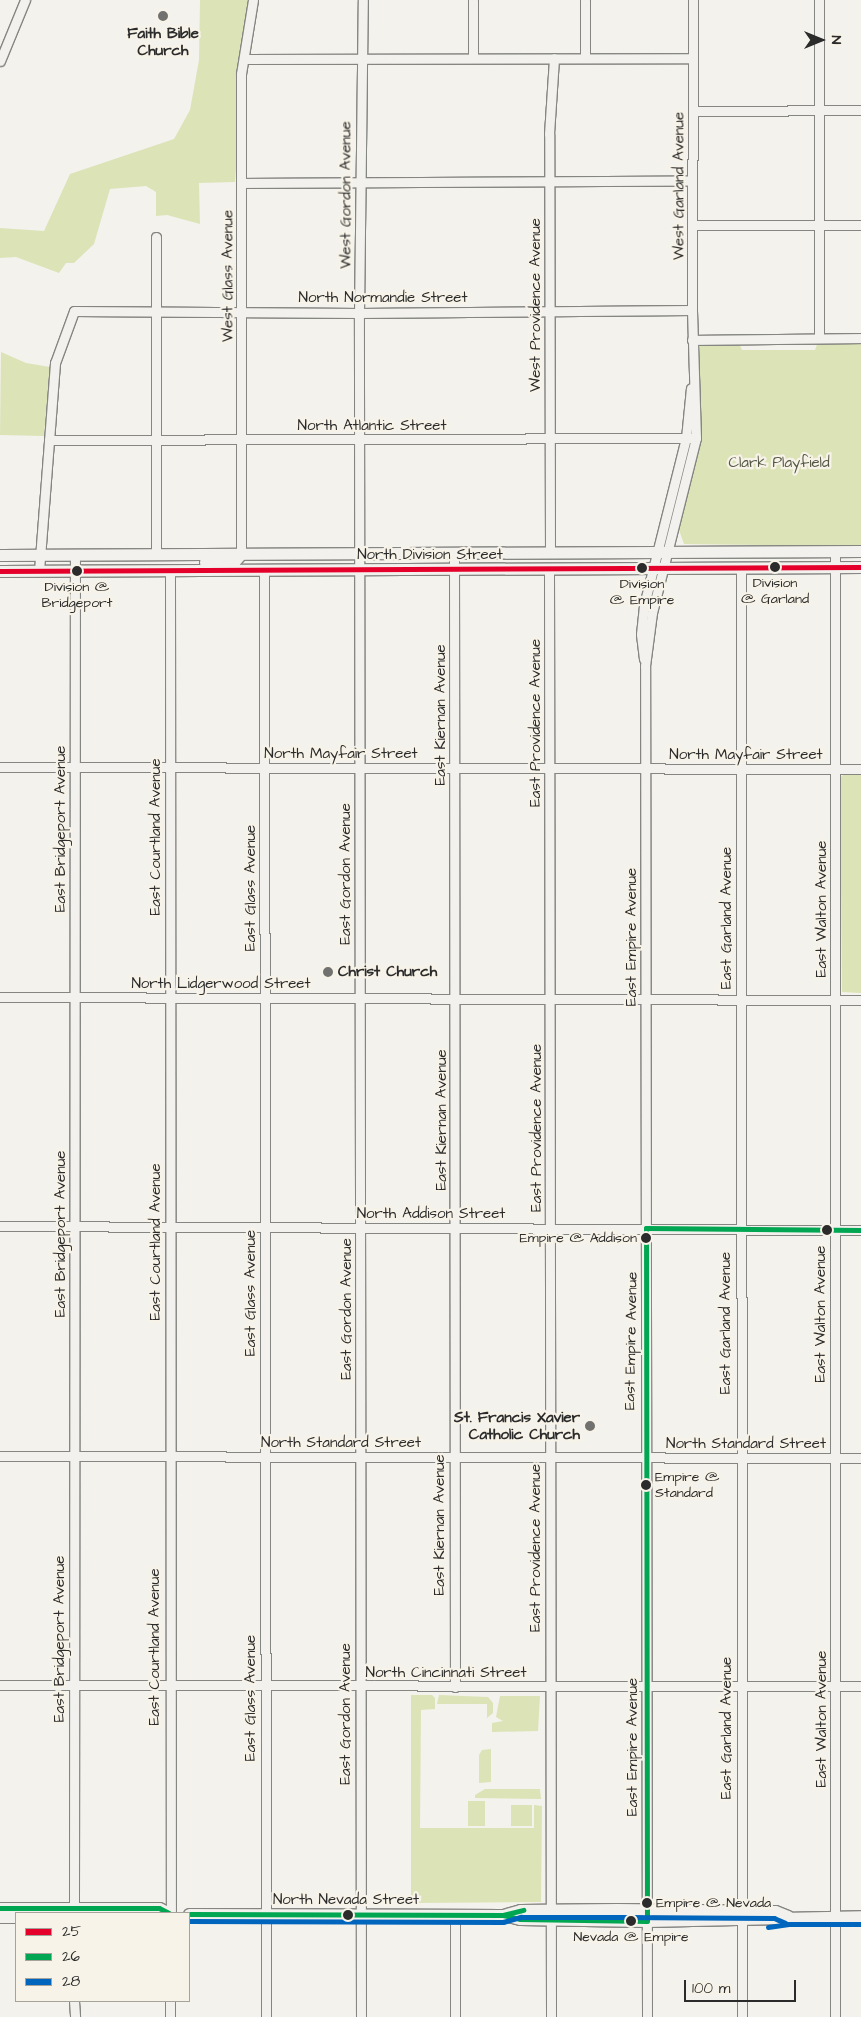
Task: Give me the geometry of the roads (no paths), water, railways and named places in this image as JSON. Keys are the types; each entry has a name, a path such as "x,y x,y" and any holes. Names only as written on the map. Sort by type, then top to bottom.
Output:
{"main road":[{"name":"North Division Street","path":"0,555 861,552"},
{"path":"189,570 192,563 234,562 241,554"},
{"path":"264,570 268,561 297,560 306,554"},
{"name":"North Division Street","path":"0,571 861,567"},
{"path":"0,1908 74,1910 159,1908 168,1912"},
{"name":"North Nevada Street","path":"190,1914 503,1915 520,1919 551,1915 647,1909 741,1916"},
{"name":"North Nevada Street","path":"551,1915 647,1921 741,1916 861,1916"},
{"path":"0,1917 15,1917"}],"street":[{"path":"0,57 25,0"},
{"name":"West Glass Avenue","path":"241,554 241,74 253,0"},
{"name":"West Gordon Avenue","path":"360,570 359,313 363,0"},
{"path":"473,0 473,58"},
{"path":"585,0 585,58"},
{"name":"West Garland Avenue","path":"659,568 669,552 691,438 693,0"},
{"path":"819,0 819,338"},
{"name":"West Providence Avenue","path":"550,552 550,183 554,58"},
{"path":"244,59 693,58"},
{"path":"693,111 861,110"},
{"path":"241,183 360,184 692,181"},
{"path":"692,225 861,225"},
{"path":"156,237 156,554"},
{"name":"North Normandie Street","path":"49,440 55,363 74,311 359,313 692,310"},
{"path":"692,340 861,338"},
{"name":"West Garland Avenue","path":"659,568 657,552 691,438"},
{"name":"North Atlantic Street","path":"49,440 691,438"},
{"path":"39,571 49,440"},
{"name":"East Walton Avenue","path":"835,552 835,1458 837,1686 835,2017"},
{"name":"East Kiernan Avenue","path":"454,553 455,1687"},
{"name":"East Bridgeport Avenue","path":"74,555 74,1910"},
{"name":"East Empire Avenue","path":"647,2017 647,1686 644,1458 646,1228 645,666 659,568"},
{"name":"East Garland Avenue","path":"741,568 739,1458 742,2017"},
{"name":"East Providence Avenue","path":"550,569 551,2017"},
{"name":"East Courtland Avenue","path":"170,570 168,1456 170,1912"},
{"name":"East Glass Avenue","path":"264,570 266,998 264,1686 266,2017"},
{"name":"East Gordon Avenue","path":"360,570 361,2017"},
{"name":"North Mayfair Street","path":"0,766 861,770"},
{"name":"North Lidgerwood Street","path":"0,996 861,1000"},
{"name":"North Addison Street","path":"0,1226 861,1230"},
{"name":"North Standard Street","path":"0,1456 861,1458"},
{"name":"North Cincinnati Street","path":"0,1685 861,1686"},
{"path":"455,1915 455,2017"},
{"path":"74,2002 74,2017"},
{"path":"170,2002 170,2017"}],"place":[{"name":"Faith Bible Church","path":"163,16"},
{"name":"Division @ Garland","path":"775,567"},
{"name":"Division @ Empire","path":"642,568"},
{"name":"Division @ Bridgeport","path":"77,571"},
{"name":"Christ Church","path":"328,972"},
{"name":"Empire @ Addison","path":"646,1238"},
{"name":"St. Francis Xavier Catholic Church","path":"590,1426"},
{"name":"Empire @ Standard","path":"646,1485"},
{"name":"Empire @ Nevada","path":"647,1903"},
{"name":"Nevada @ Empire","path":"631,1921"}],"park label":[{"name":"Clark Playfield","path":"779,463"}]}
